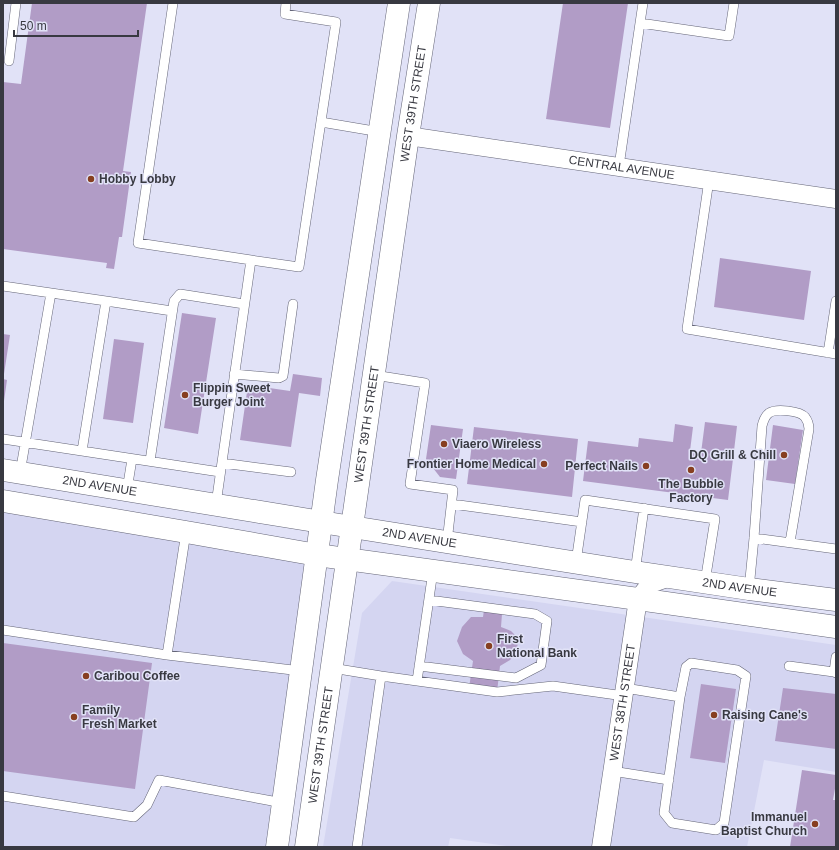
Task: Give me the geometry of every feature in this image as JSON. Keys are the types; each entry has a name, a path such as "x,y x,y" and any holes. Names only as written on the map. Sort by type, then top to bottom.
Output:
{"main road":[{"path":"278,847 321,522 399,3"},
{"name":"WEST 39TH STREET","path":"306,847 408,136 429,3"},
{"name":"2ND AVENUE","path":"11,471 635,572 836,600"},
{"path":"3,501 317,555 836,628"}],"street":[{"name":"CENTRAL AVENUE","path":"408,136 836,199"},
{"path":"638,599 650,584 670,577"},
{"name":"WEST 38TH STREET","path":"601,847 638,599"}],"lane":[{"path":"8,61 16,3"},
{"path":"173,3 138,243 299,267 336,22 285,14 286,3"},
{"path":"619,166 643,3"},
{"path":"640,24 729,36 734,3"},
{"path":"321,122 380,132"},
{"path":"709,180 687,329 832,354 836,301"},
{"path":"216,504 251,260"},
{"path":"3,286 172,311"},
{"path":"3,291 17,288"},
{"path":"11,471 25,442 51,293"},
{"path":"150,461 174,300 180,294 244,304"},
{"path":"82,451 106,301"},
{"path":"234,374 279,378 283,376 293,304"},
{"path":"374,375 425,383 410,484 453,490 447,542"},
{"path":"749,589 762,426 767,414 772,411 798,413 806,418 809,429 790,542"},
{"path":"3,438 132,459 221,468 291,472"},
{"path":"127,490 132,459"},
{"path":"576,562 585,500 715,519 705,582"},
{"path":"452,504 582,522"},
{"path":"635,572 644,508"},
{"path":"167,654 186,532"},
{"path":"754,538 836,549"},
{"path":"417,681 433,571"},
{"path":"419,666 516,678 541,665 547,621 535,614 429,600"},
{"path":"3,630 167,654 301,671"},
{"path":"789,666 835,672 836,658"},
{"path":"691,663 737,670 746,676 724,823 716,830 672,823 664,813 680,697 686,667 691,663"},
{"path":"332,668 497,692 553,686 680,697"},
{"path":"357,847 381,676"},
{"path":"612,772 668,780"},
{"path":"3,796 134,817 146,805 159,780 283,803"}],"shaded area":[{"path":"3,509 317,555 275,847 3,847"},
{"path":"392,581 836,645 836,772 764,760 747,847 513,847 450,838 448,847 323,847 362,613"}],"building":[{"path":"32,3 147,3 123,171 131,172 122,237 119,237 114,269 106,268 107,263 3,249 3,82 21,84"},
{"path":"563,3 628,3 610,128 546,119"},
{"path":"720,258 811,271 804,320 714,307"},
{"path":"182,313 216,318 198,434 164,428"},
{"path":"3,334 10,335 4,374 3,374"},
{"path":"114,339 144,343 133,423 103,419"},
{"path":"293,374 322,378 320,396 299,393 291,447 240,440 248,385 290,391"},
{"path":"3,379 7,380 4,401 3,401"},
{"path":"705,422 737,426 728,500 583,481 588,441 638,447 639,438 673,442 675,424 693,427 690,451 701,453"},
{"name":"Viaero Wireless","path":"431,425 463,429 456,479 440,477 426,459"},
{"name":"DQ Grill & Chill","path":"773,425 803,430 795,484 766,480"},
{"path":"474,427 578,439 572,497 467,484"},
{"name":"First National Bank","path":"484,610 502,614 501,627 511,631 518,638 517,652 510,660 500,666 497,692 469,688 473,661 463,654 457,641 462,627 471,617 483,617"},
{"name":"Family Fresh Market","path":"3,643 152,663 135,789 3,771"},
{"name":"Raising Cane's","path":"701,684 736,689 725,763 690,758"},
{"path":"783,688 836,694 836,749 775,741"},
{"name":"Immanuel Baptist Church","path":"802,770 836,775 833,800 836,800 836,847 790,847"}],"place":[{"name":"Hobby Lobby","path":"91,179"},
{"name":"Flippin Sweet Burger Joint","path":"185,395"},
{"name":"Viaero Wireless","path":"444,444"},
{"name":"DQ Grill & Chill","path":"784,455"},
{"name":"Frontier Home Medical","path":"544,464"},
{"name":"Perfect Nails","path":"646,466"},
{"name":"The Bubble Factory","path":"691,470"},
{"name":"First National Bank","path":"489,646"},
{"name":"Caribou Coffee","path":"86,676"},
{"name":"Raising Cane's","path":"714,715"},
{"name":"Family Fresh Market","path":"74,717"},
{"name":"Immanuel Baptist Church","path":"815,824"}]}
